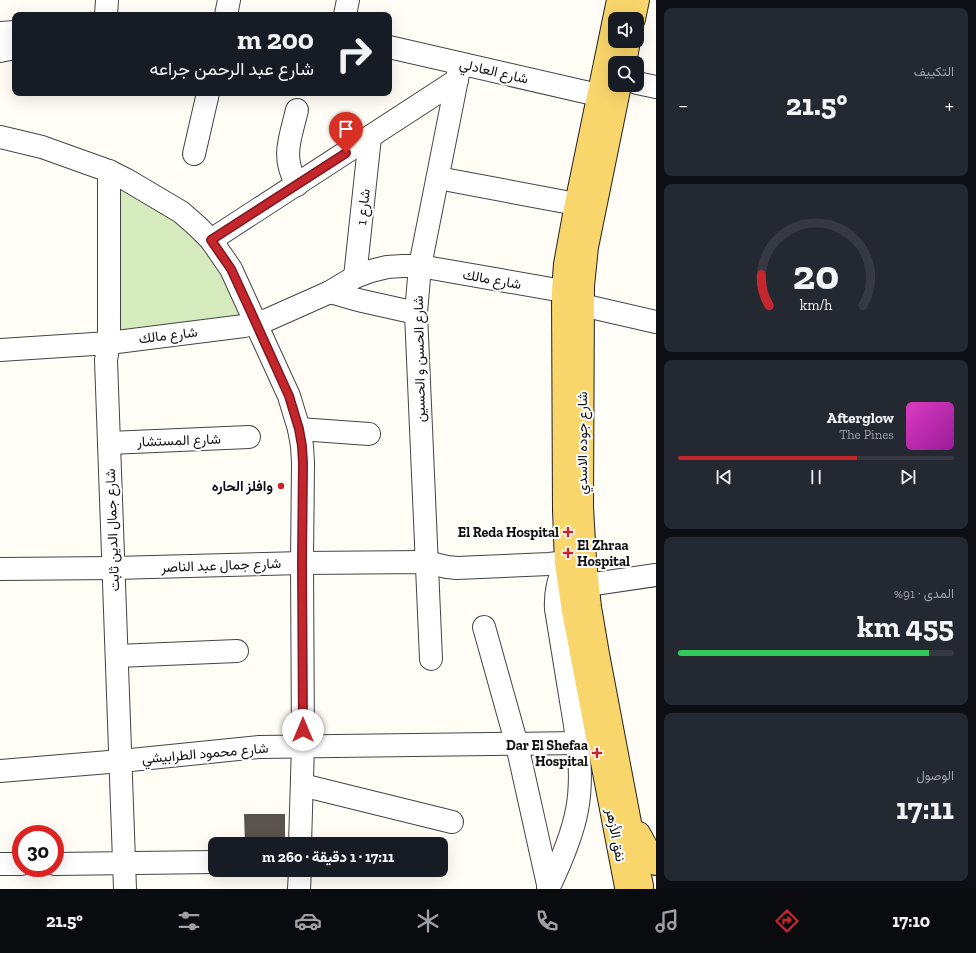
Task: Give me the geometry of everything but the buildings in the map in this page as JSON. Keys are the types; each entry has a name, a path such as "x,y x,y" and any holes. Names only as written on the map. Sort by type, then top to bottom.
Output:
{"main road":[{"name":"شارع جوده الاسدي","path":"618,0 565,264 563,291 564,510 576,561 587,585 598,654 627,802"},
{"path":"635,12 638,0"},
{"name":"شارع جوده الاسدي","path":"606,784 573,610 576,561 582,507 582,305 584,266 619,92"},
{"name":"نفق الأزهر","path":"606,784 634,886 627,802"},
{"path":"627,802 641,838 656,864"}],"street":[{"path":"106,12 107,0"},
{"path":"227,12 229,0"},
{"path":"346,12 348,0"},
{"path":"0,33 12,32"},
{"path":"0,51 12,49"},
{"name":"شارع العادلي","path":"392,49 459,72 598,95"},
{"path":"211,240 370,137 459,72"},
{"name":"شارع الحسن و الحسين","path":"431,659 416,313 420,266 459,72"},
{"path":"644,84 656,87"},
{"path":"194,154 207,96"},
{"path":"297,110 287,153 291,175 297,185"},
{"path":"0,137 42,147 127,180 181,212 197,226 211,240 231,269 289,396 299,429 303,463 303,746 300,837"},
{"name":"شارع 1","path":"355,277 370,137"},
{"name":"شارع جمال الدين ثابت","path":"109,172 109,343 106,360 125,889"},
{"path":"438,178 576,204"},
{"name":"شارع مالك","path":"0,350 109,343 244,326 256,323 330,292 355,277 387,267 420,266 563,291"},
{"path":"330,292 416,313"},
{"path":"582,305 656,322"},
{"path":"299,429 369,434"},
{"name":"شارع المستشار","path":"109,443 249,437"},
{"name":"شارع جمال عبد الناصر","path":"0,569 114,568 302,562 426,562 457,568 576,561"},
{"name":"شارع جوده الاسدي","path":"549,889 566,850 574,826 580,776 578,743 555,597 557,585 576,561"},
{"path":"587,585 656,575"},
{"name":"شارع جوده الاسدي","path":"484,627 517,745 549,889"},
{"path":"117,656 237,651"},
{"name":"شارع محمود الطرابيشي","path":"0,771 121,761 259,747 517,745 578,743"},
{"path":"302,785 452,822"},
{"path":"64,864 208,862"},
{"path":"0,864 12,864"},
{"path":"299,889 300,877"}],"green space":[{"path":"110,173 180,215 255,322 110,342"}],"place":[{"name":"وافلز الحاره","path":"281,486"},
{"name":"El Reda Hospital","path":"568,532"},
{"name":"El Zhraa Hospital","path":"568,553"},
{"name":"Dar El Shefaa Hospital","path":"597,753"}],"route":[{"path":"303,730 303,463 299,429 289,396 231,269 211,240 346,153"}]}
